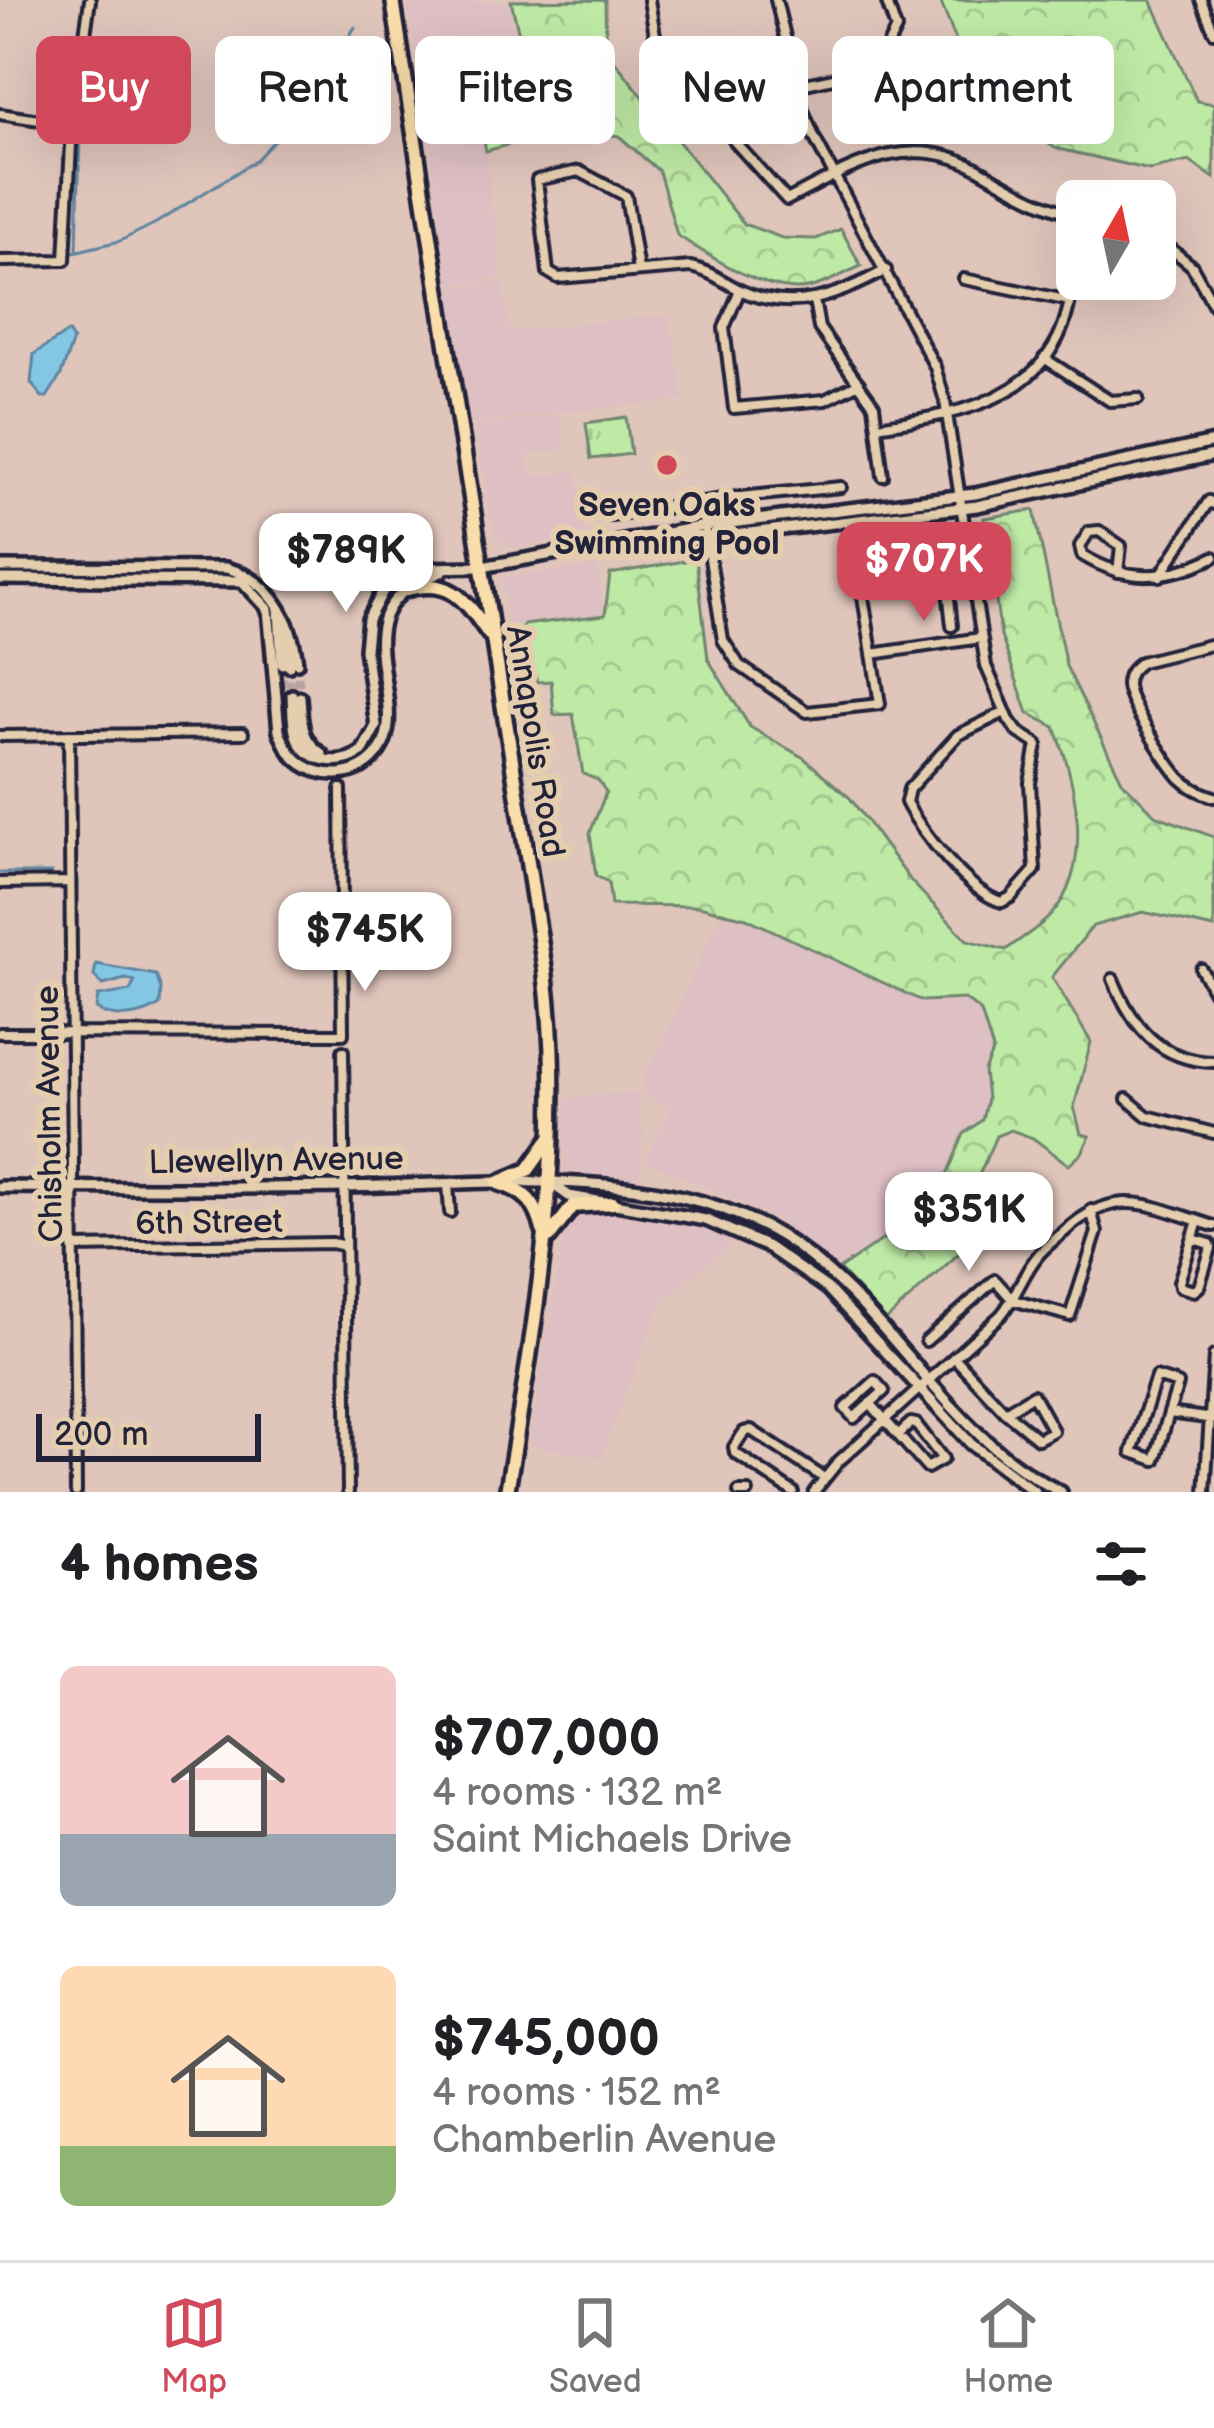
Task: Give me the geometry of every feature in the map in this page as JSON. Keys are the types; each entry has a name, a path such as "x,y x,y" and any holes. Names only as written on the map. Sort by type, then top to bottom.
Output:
{"main road":[{"name":"Annapolis Road","path":"393,0 549,999 552,1184 507,1492"},
{"path":"404,590 422,585 455,592 493,639"},
{"path":"498,1183 536,1164 553,1133"},
{"path":"498,1183 532,1201 545,1244"},
{"path":"545,1244 573,1205 613,1203"}],"street":[{"path":"85,36 90,0"},
{"path":"649,0 655,36"},
{"path":"776,0 785,36"},
{"path":"808,83 876,69 896,29 886,0"},
{"path":"1201,0 1214,32"},
{"path":"0,114 36,119"},
{"path":"808,119 929,352 947,415 992,685 1018,732 1036,744 1030,784 1035,870 1012,897 995,902 946,857 905,802 909,789 958,735 1005,712"},
{"path":"0,261 65,260 71,144"},
{"path":"737,144 787,200 875,156 928,152 958,159 1034,201 1056,208"},
{"path":"638,270 626,196 580,171 537,180 548,272 553,276 638,270 672,267 710,271 740,290 783,301 844,292 886,270"},
{"path":"1176,253 1192,266 1214,306"},
{"path":"877,426 947,415 1005,393 1044,358 1058,338 1070,301 964,279"},
{"path":"740,290 724,328 734,408 836,398 859,383"},
{"path":"814,300 819,328 874,406 883,476"},
{"path":"1044,358 1110,401 1138,399"},
{"path":"960,502 1214,442"},
{"path":"296,696 308,744 337,762 362,752 376,726 365,649 368,619 376,601 396,579 420,568 482,567 574,553 594,545 1067,489 1214,454"},
{"path":"611,516 841,487"},
{"path":"1160,577 1209,501 1214,504"},
{"path":"701,502 724,640 745,670 815,713 880,704 855,545"},
{"path":"1118,572 1121,546 1099,531 1089,532 1079,551 1118,572 1160,577 1214,557"},
{"path":"952,626 946,571 970,564"},
{"path":"0,567 226,568 259,581 279,609 290,630 290,664"},
{"path":"0,578 242,581 268,609 284,744 303,765 330,774 363,766 385,739 388,717 381,631 388,609 404,590 449,568"},
{"path":"872,654 981,638"},
{"path":"1214,644 1141,662 1127,681 1130,697 1177,774 1194,789 1214,796"},
{"path":"0,736 243,733"},
{"name":"Chisholm Avenue","path":"69,735 76,1492"},
{"path":"0,1034 343,1034 341,788"},
{"path":"0,883 70,882"},
{"path":"1201,969 1214,992"},
{"path":"1113,979 1131,1019 1153,1042 1191,1060 1214,1062"},
{"path":"344,1051 348,1492"},
{"path":"1126,1099 1147,1116 1214,1133"},
{"path":"448,1184 450,1212"},
{"path":"552,1184 569,1196 706,1220 767,1246 827,1288 992,1447 1060,1492"},
{"path":"552,1184 667,1195 764,1226 828,1270 984,1457 1035,1492"},
{"name":"Llewellyn Avenue","path":"0,1187 552,1184"},
{"path":"814,1492 1013,1300 1033,1261 1091,1210 1131,1201 1214,1226"},
{"path":"926,1341 995,1280 1013,1300 1070,1316 1097,1232 1091,1210"},
{"path":"1193,1239 1210,1244 1211,1249 1194,1291 1180,1287 1179,1282 1198,1221"},
{"name":"6th Street","path":"73,1246 345,1246"},
{"path":"1205,1492 1214,1356"},
{"path":"954,1357 1005,1412 1038,1439 1053,1431 1033,1395 1005,1412"},
{"path":"1156,1378 1178,1384 1169,1413 1155,1460 1132,1452 1156,1378"},
{"path":"875,1381 884,1391 870,1403 854,1418 845,1408 875,1381"},
{"path":"870,1403 884,1420 927,1468 943,1459 916,1424 898,1435"},
{"path":"1169,1413 1211,1419"},
{"path":"793,1492 735,1454 744,1432 751,1430 824,1478"},
{"path":"772,1492 779,1482"}],"shaded area":[{"path":"407,0 508,3 516,36 415,36 415,54"},
{"path":"428,144 484,144 502,279 449,284"},
{"path":"502,282 510,331 669,315 683,400 470,422 448,287"},
{"path":"558,415 563,448 528,454 532,476 577,471 585,537 511,548 494,535 475,425"},
{"path":"597,566 603,613 508,625 502,578"},
{"path":"723,912 746,918 922,1001 966,999 981,1012 993,1050 984,1071 987,1099 982,1120 964,1134 934,1205 839,1269 772,1217 646,1160 670,1107 649,1099 643,1080"},
{"path":"638,1093 643,1132 640,1187 564,1177 565,1098"},
{"path":"583,1209 700,1228 736,1240 661,1303 601,1457 529,1445 565,1228"}],"green space":[{"path":"605,0 606,36 519,36 511,1"},
{"path":"940,0 1151,0 1197,101 1214,104 1214,178 1189,161 1150,170 1049,144 1114,144 1114,36 954,36"},
{"path":"615,61 639,92 639,144 681,144 744,224 782,238 816,239 841,229 861,266 821,284 793,289 722,263 677,235 659,171 615,135"},
{"path":"485,144 511,144 486,151"},
{"path":"626,417 631,454 591,459 586,423"},
{"path":"1034,510 1066,666 1122,781 1155,815 1214,837 1214,928 1143,912 1093,926 1052,977 1091,1042 1074,1107 1081,1134 1090,1136 1082,1153 1069,1165 1033,1138 1011,1130 996,1136 980,1173 988,1197 968,1245 886,1320 839,1269 934,1205 964,1134 982,1120 987,1099 984,1071 993,1050 981,1012 965,999 922,1001 746,918 699,906 611,905 608,882 596,876 590,833 606,792 598,780 583,774 573,714 554,715 551,681 537,682 532,663 515,657 512,647 524,625 605,615 610,574 696,559 708,659 750,727 804,758 850,798 911,881 967,940 1006,950 1051,915 1065,895 1077,849 1075,798 1055,727 1028,713 1001,636 984,518"}],"water":[{"path":"68,332 73,340 61,375 47,397 42,397 31,383 34,354"},
{"path":"96,964 156,975 160,1005 128,1016 96,1009 98,996 130,991 135,981 103,985 94,976"}],"waterway":[{"path":"74,252 120,241 156,223 255,161 306,107 355,27"},
{"path":"77,251 80,144"},
{"path":"0,873 52,873"}],"tunnel":[{"path":"297,663 300,697"},
{"path":"282,664 291,735 297,747 321,763"},
{"path":"289,666 292,695"}],"place":[{"name":"Seven Oaks Swimming Pool","path":"667,465"}]}
